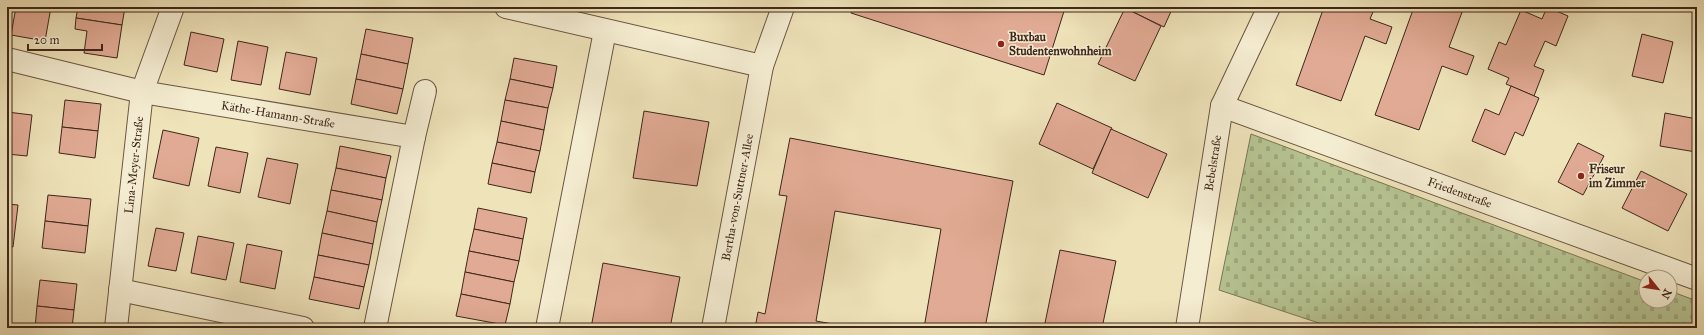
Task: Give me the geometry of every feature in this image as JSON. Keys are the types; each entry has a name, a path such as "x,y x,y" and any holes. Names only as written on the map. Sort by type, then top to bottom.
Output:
{"street":[{"name":"Lina-Meyer-Straße","path":"116,328 142,92 173,7"},
{"path":"506,7 762,66"},
{"name":"Bertha-von-Suttner-Allee","path":"713,328 762,66 783,7"},
{"name":"Bebelstraße","path":"1187,328 1222,106 1268,7"},
{"path":"547,328 605,31"},
{"name":"Käthe-Hamann-Straße","path":"7,59 142,92 414,137"},
{"path":"375,328 414,137 425,91"},
{"name":"Friedenstraße","path":"1222,106 1697,279"},
{"path":"120,290 304,328"}],"green space":[{"path":"1251,134 1638,279 1638,309 1678,309 1678,294 1697,301 1697,328 1334,328 1219,290"}],"building":[{"path":"16,7 51,7 45,41 11,35"},
{"path":"78,7 125,7 122,25 76,18"},
{"name":"Buxbau Studentenwohnheim","path":"853,7 1065,8 1044,75 851,13"},
{"path":"1131,7 1173,7 1164,27 1129,10"},
{"path":"1324,7 1375,7 1370,19 1392,27 1386,44 1365,36 1341,101 1296,85"},
{"path":"1414,7 1464,7 1449,47 1474,56 1467,75 1442,66 1419,130 1375,115"},
{"path":"1547,7 1568,16 1556,46 1545,41 1534,66 1544,70 1534,96 1506,84 1509,78 1488,69 1499,42 1506,45 1521,10 1542,19"},
{"path":"1125,8 1161,26 1135,81 1098,64"},
{"path":"76,18 122,25 117,58 84,53 87,31 75,29"},
{"path":"366,29 413,38 408,64 361,54"},
{"path":"191,32 224,39 217,72 184,65"},
{"path":"1642,34 1673,42 1663,83 1632,76"},
{"path":"238,41 268,47 261,85 231,80"},
{"path":"286,52 317,58 310,95 279,89"},
{"path":"361,54 408,64 403,89 356,79"},
{"path":"514,58 557,66 553,88 510,79"},
{"path":"356,79 403,89 397,114 351,104"},
{"path":"510,79 553,88 548,108 505,100"},
{"path":"1511,86 1539,98 1523,136 1515,132 1505,155 1472,141 1485,109 1499,115"},
{"path":"65,100 101,104 98,131 62,127"},
{"path":"505,100 548,108 544,130 501,121"},
{"path":"1057,103 1112,128 1093,169 1039,144"},
{"path":"644,111 709,122 697,186 633,178"},
{"path":"7,112 32,115 27,156 7,154"},
{"path":"1665,113 1697,119 1696,152 1660,146"},
{"path":"501,121 544,130 540,151 497,142"},
{"path":"62,127 98,131 95,158 59,153"},
{"path":"1111,129 1167,154 1148,198 1092,173"},
{"path":"163,130 199,138 189,186 153,178"},
{"path":"790,138 1013,181 985,328 924,328 941,229 835,211 816,321 855,328 755,328 758,312 765,314 787,196 779,195"},
{"path":"497,142 540,151 535,172 492,163"},
{"path":"1578,143 1604,156 1583,195 1558,182"},
{"path":"340,146 391,156 386,178 336,168"},
{"path":"216,147 248,153 240,193 208,186"},
{"path":"267,158 298,164 290,204 258,197"},
{"path":"492,163 535,172 531,193 488,184"},
{"path":"336,168 386,178 382,200 331,190"},
{"path":"1641,171 1687,194 1668,231 1622,208"},
{"path":"331,190 382,200 377,222 327,211"},
{"path":"48,195 91,199 88,226 45,221"},
{"path":"7,204 18,205 13,247 7,246"},
{"path":"478,208 527,218 523,239 474,229"},
{"path":"327,211 377,222 373,244 322,233"},
{"path":"45,221 88,226 85,253 42,248"},
{"path":"156,228 184,233 176,271 148,266"},
{"path":"474,229 523,239 519,261 469,251"},
{"path":"322,233 373,244 369,265 318,255"},
{"path":"198,236 234,243 226,280 191,273"},
{"path":"247,244 282,251 275,289 240,282"},
{"path":"1060,250 1116,261 1102,328 1044,328"},
{"path":"469,251 519,261 514,282 465,272"},
{"path":"318,255 369,265 364,287 314,277"},
{"path":"603,263 680,277 670,328 591,328"},
{"path":"465,272 514,282 510,304 461,294"},
{"path":"314,277 364,287 359,309 309,299"},
{"path":"40,280 77,284 74,310 37,306"},
{"path":"461,294 510,304 505,325 456,316"},
{"path":"37,306 74,310 72,328 35,328"}],"place":[{"name":"Buxbau Studentenwohnheim","path":"1001,44"},
{"name":"Friseur im Zimmer","path":"1581,176"}]}
